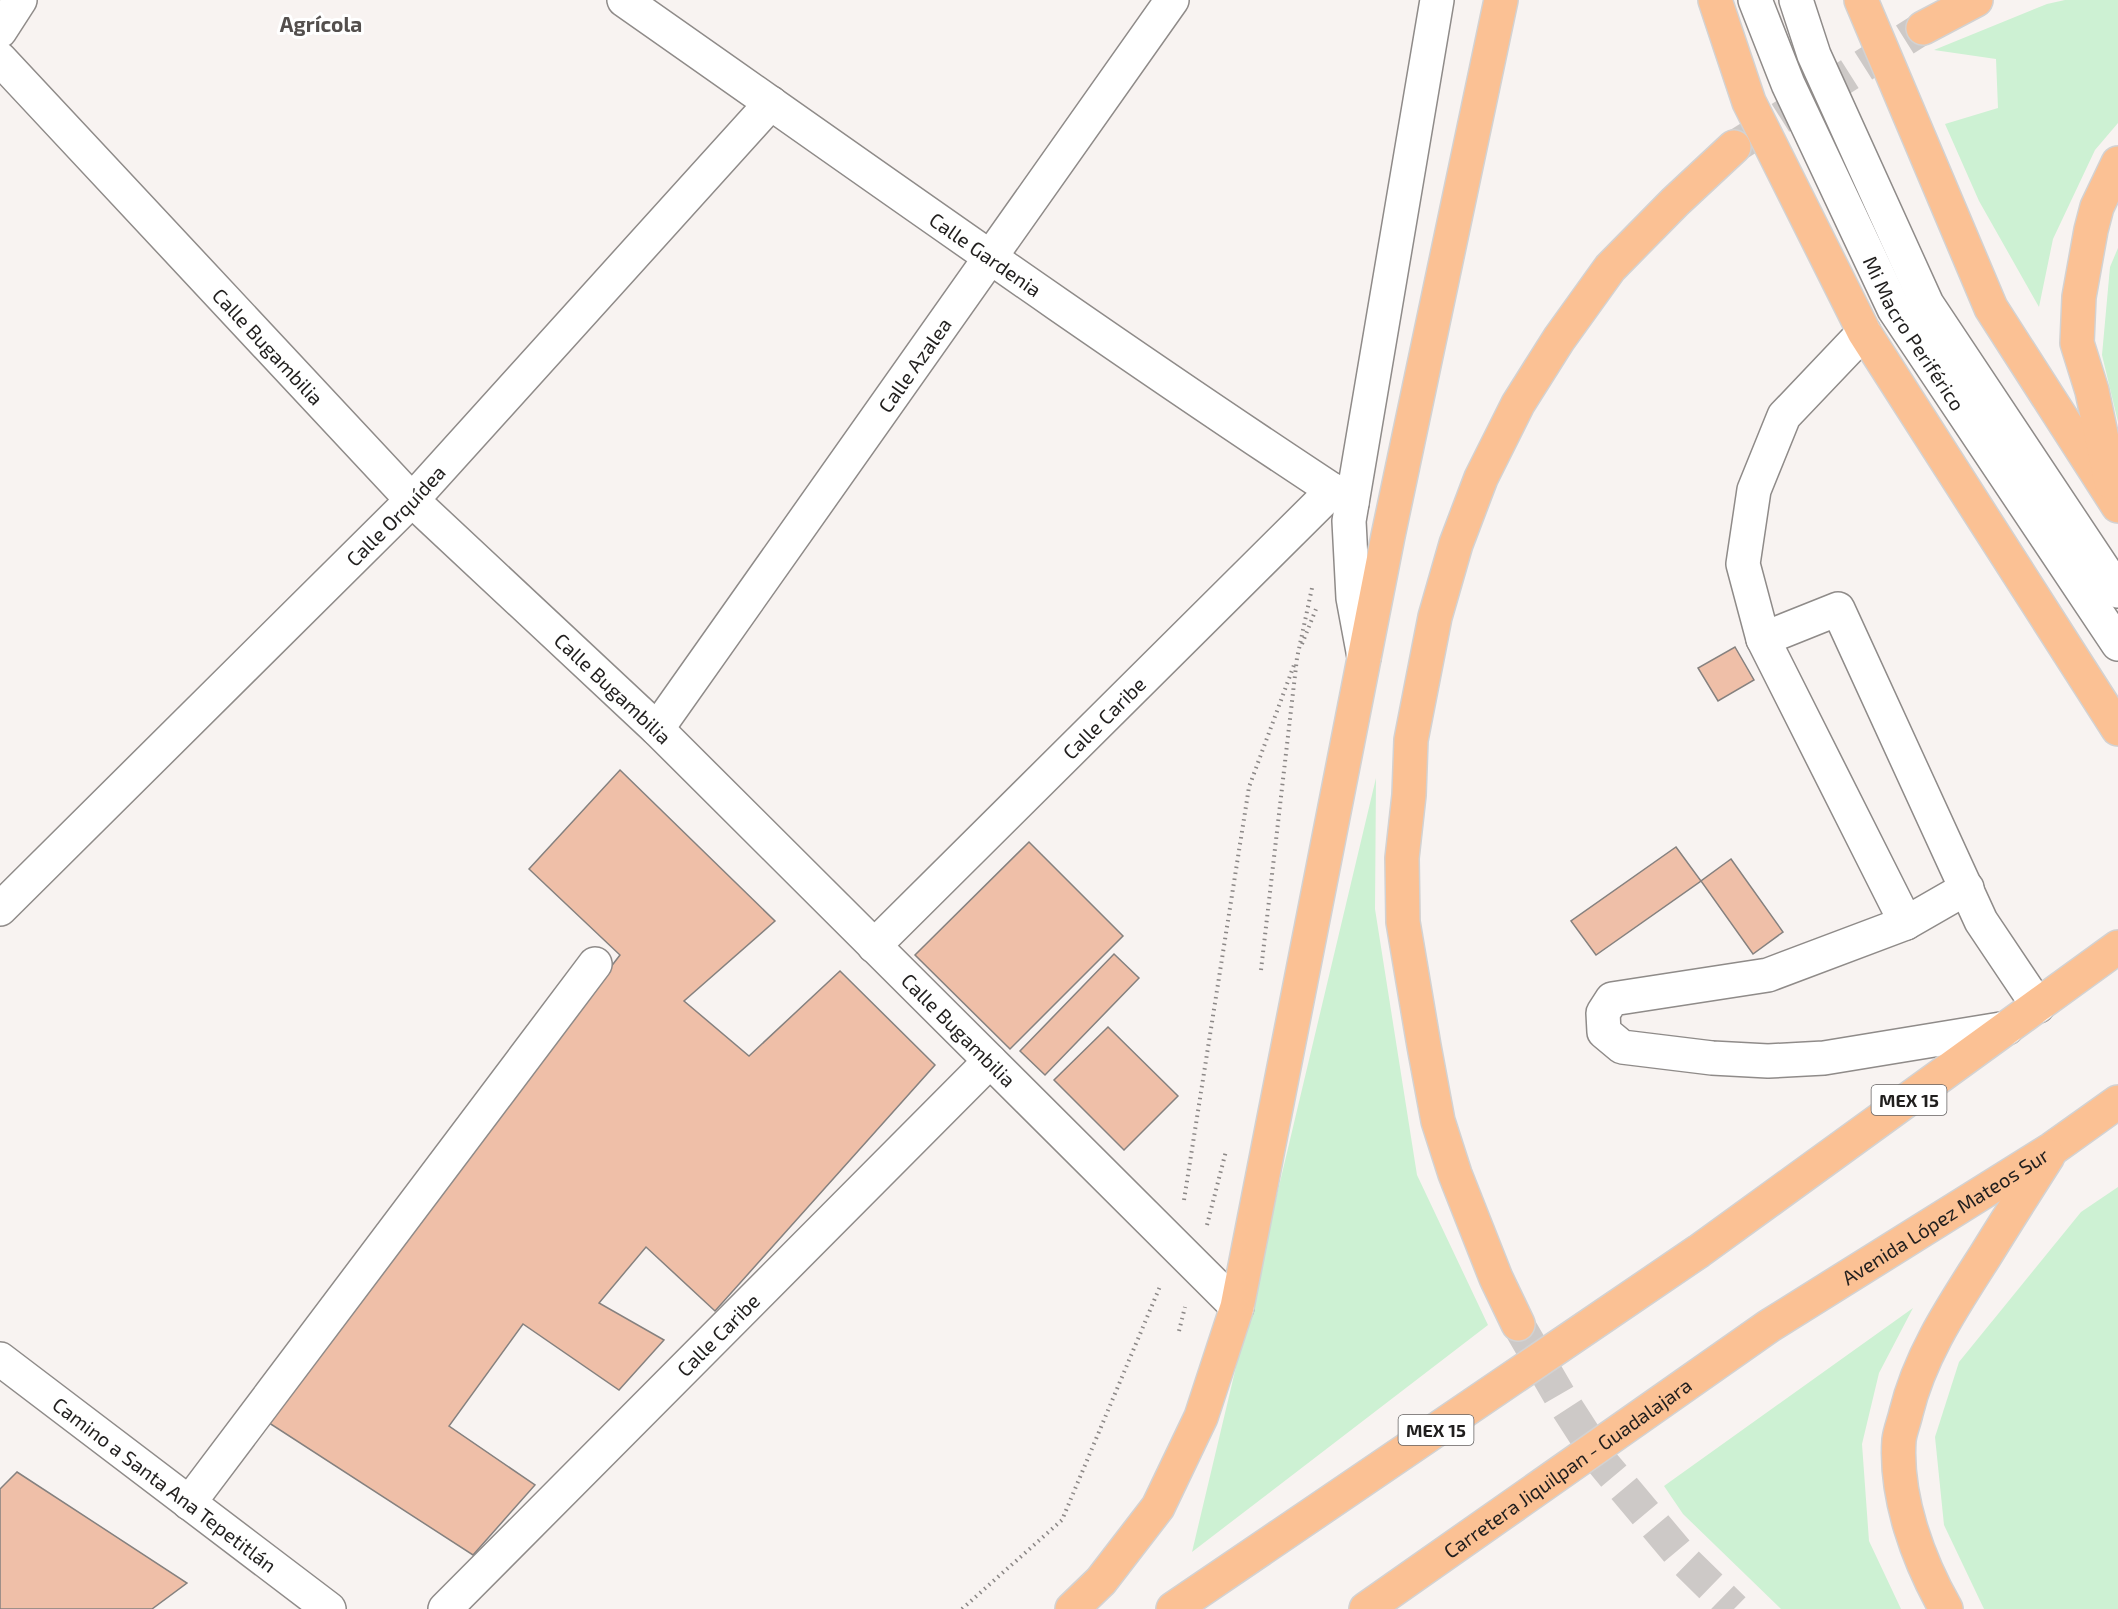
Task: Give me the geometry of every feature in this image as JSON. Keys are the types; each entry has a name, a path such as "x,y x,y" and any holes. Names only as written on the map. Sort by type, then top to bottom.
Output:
{"highway":[{"path":"1072,1609 1101,1581 1158,1507 1201,1417 1237,1307 1388,536 1502,0"},
{"path":"1715,0 1749,102 1864,332 2118,729"},
{"path":"1861,0 1991,308 2116,504"},
{"path":"1923,28 1976,0"},
{"path":"1518,1324 1496,1278 1455,1174 1438,1121 1426,1057 1403,922 1402,858 1409,795 1411,740 1435,617 1456,544 1481,478 1518,404 1559,339 1610,268 1675,202 1734,147"},
{"path":"2116,504 2091,391 2077,343 2079,297 2091,230 2097,207 2118,163"},
{"name":"MEX 15","path":"1173,1609 1699,1251 2118,947"},
{"name":"Avenida López Mateos Sur","path":"1769,1326 2052,1149 2118,1102"},
{"path":"1946,1609 1935,1590 1907,1513 1900,1476 1899,1439 1909,1399 1923,1360 1943,1321 2052,1149"},
{"name":"Carretera Jiquilpan - Guadalajara","path":"1366,1609 1769,1326"}],"street":[{"path":"0,31 20,0"},
{"name":"Calle Gardenia","path":"624,0 992,258 1342,497"},
{"name":"Calle Azalea","path":"657,729 992,258 1172,0"},
{"path":"1364,657 1353,598 1349,521 1342,497 1437,0"},
{"name":"Mi Macro Periférico","path":"1755,0 1788,84 1894,309 2118,644"},
{"name":"Mi Macro Periférico","path":"1796,0 1814,55 1927,304 2118,591"},
{"name":"Calle Bugambilia","path":"0,59 412,500 657,729 1237,1307"},
{"name":"Calle Orquídea","path":"0,909 412,500 771,103"},
{"path":"1864,332 1784,416 1754,490 1743,564 1763,639 1906,923"},
{"name":"Calle Caribe","path":"874,946 1342,497"},
{"path":"1763,639 1838,609 1981,921 2038,1006"},
{"path":"1966,888 1906,923 1768,975 1612,999 1603,1013 1604,1032 1622,1047 1712,1058 1768,1061 1824,1058 2007,1028"},
{"path":"189,1503 595,964"},
{"name":"Calle Caribe","path":"445,1609 990,1061"},
{"name":"Camino a Santa Ana Tepetitlán","path":"0,1359 329,1609"}],"path":[{"path":"1261,972 1297,658 1314,580"},
{"path":"1179,1331 1186,1256 1249,787 1317,605"},
{"path":"962,1609 1062,1520 1186,1256 1227,1145"}],"green space":[{"path":"2065,0 2118,0 2118,123 2095,150 2053,239 2039,307 1979,201 1945,124 1998,108 1996,59 1934,50 2047,4"},
{"path":"2118,248 2118,422 2102,355 2110,267"},
{"path":"1376,778 1375,909 1417,1175 1488,1325 1192,1552"},
{"path":"2118,1187 2118,1609 1984,1609 1944,1525 1935,1437 1959,1362 2081,1212"},
{"path":"1913,1308 1879,1373 1862,1444 1869,1541 1901,1609 1781,1609 1683,1514 1664,1486"}],"building":[{"path":"1735,647 1754,680 1718,701 1698,668"},
{"path":"620,770 775,921 684,1001 749,1056 840,971 935,1065 715,1311 646,1247 599,1303 664,1340 619,1390 523,1324 449,1426 535,1485 473,1555 263,1419 620,955 529,869"},
{"path":"1029,842 1123,936 1010,1049 915,955"},
{"path":"1676,847 1701,881 1596,955 1571,921"},
{"path":"1731,859 1783,932 1753,954 1701,881"},
{"path":"1114,954 1139,978 1045,1075 1020,1051"},
{"path":"1108,1027 1178,1096 1124,1150 1054,1080"},
{"path":"17,1472 187,1583 152,1609 0,1609 0,1489"}],"tunnel":[{"path":"1739,144 1923,28"},
{"path":"1518,1324 1562,1400 1602,1462 1686,1562 1734,1609"}],"district":[{"name":"Agrícola","path":"321,23"}]}
